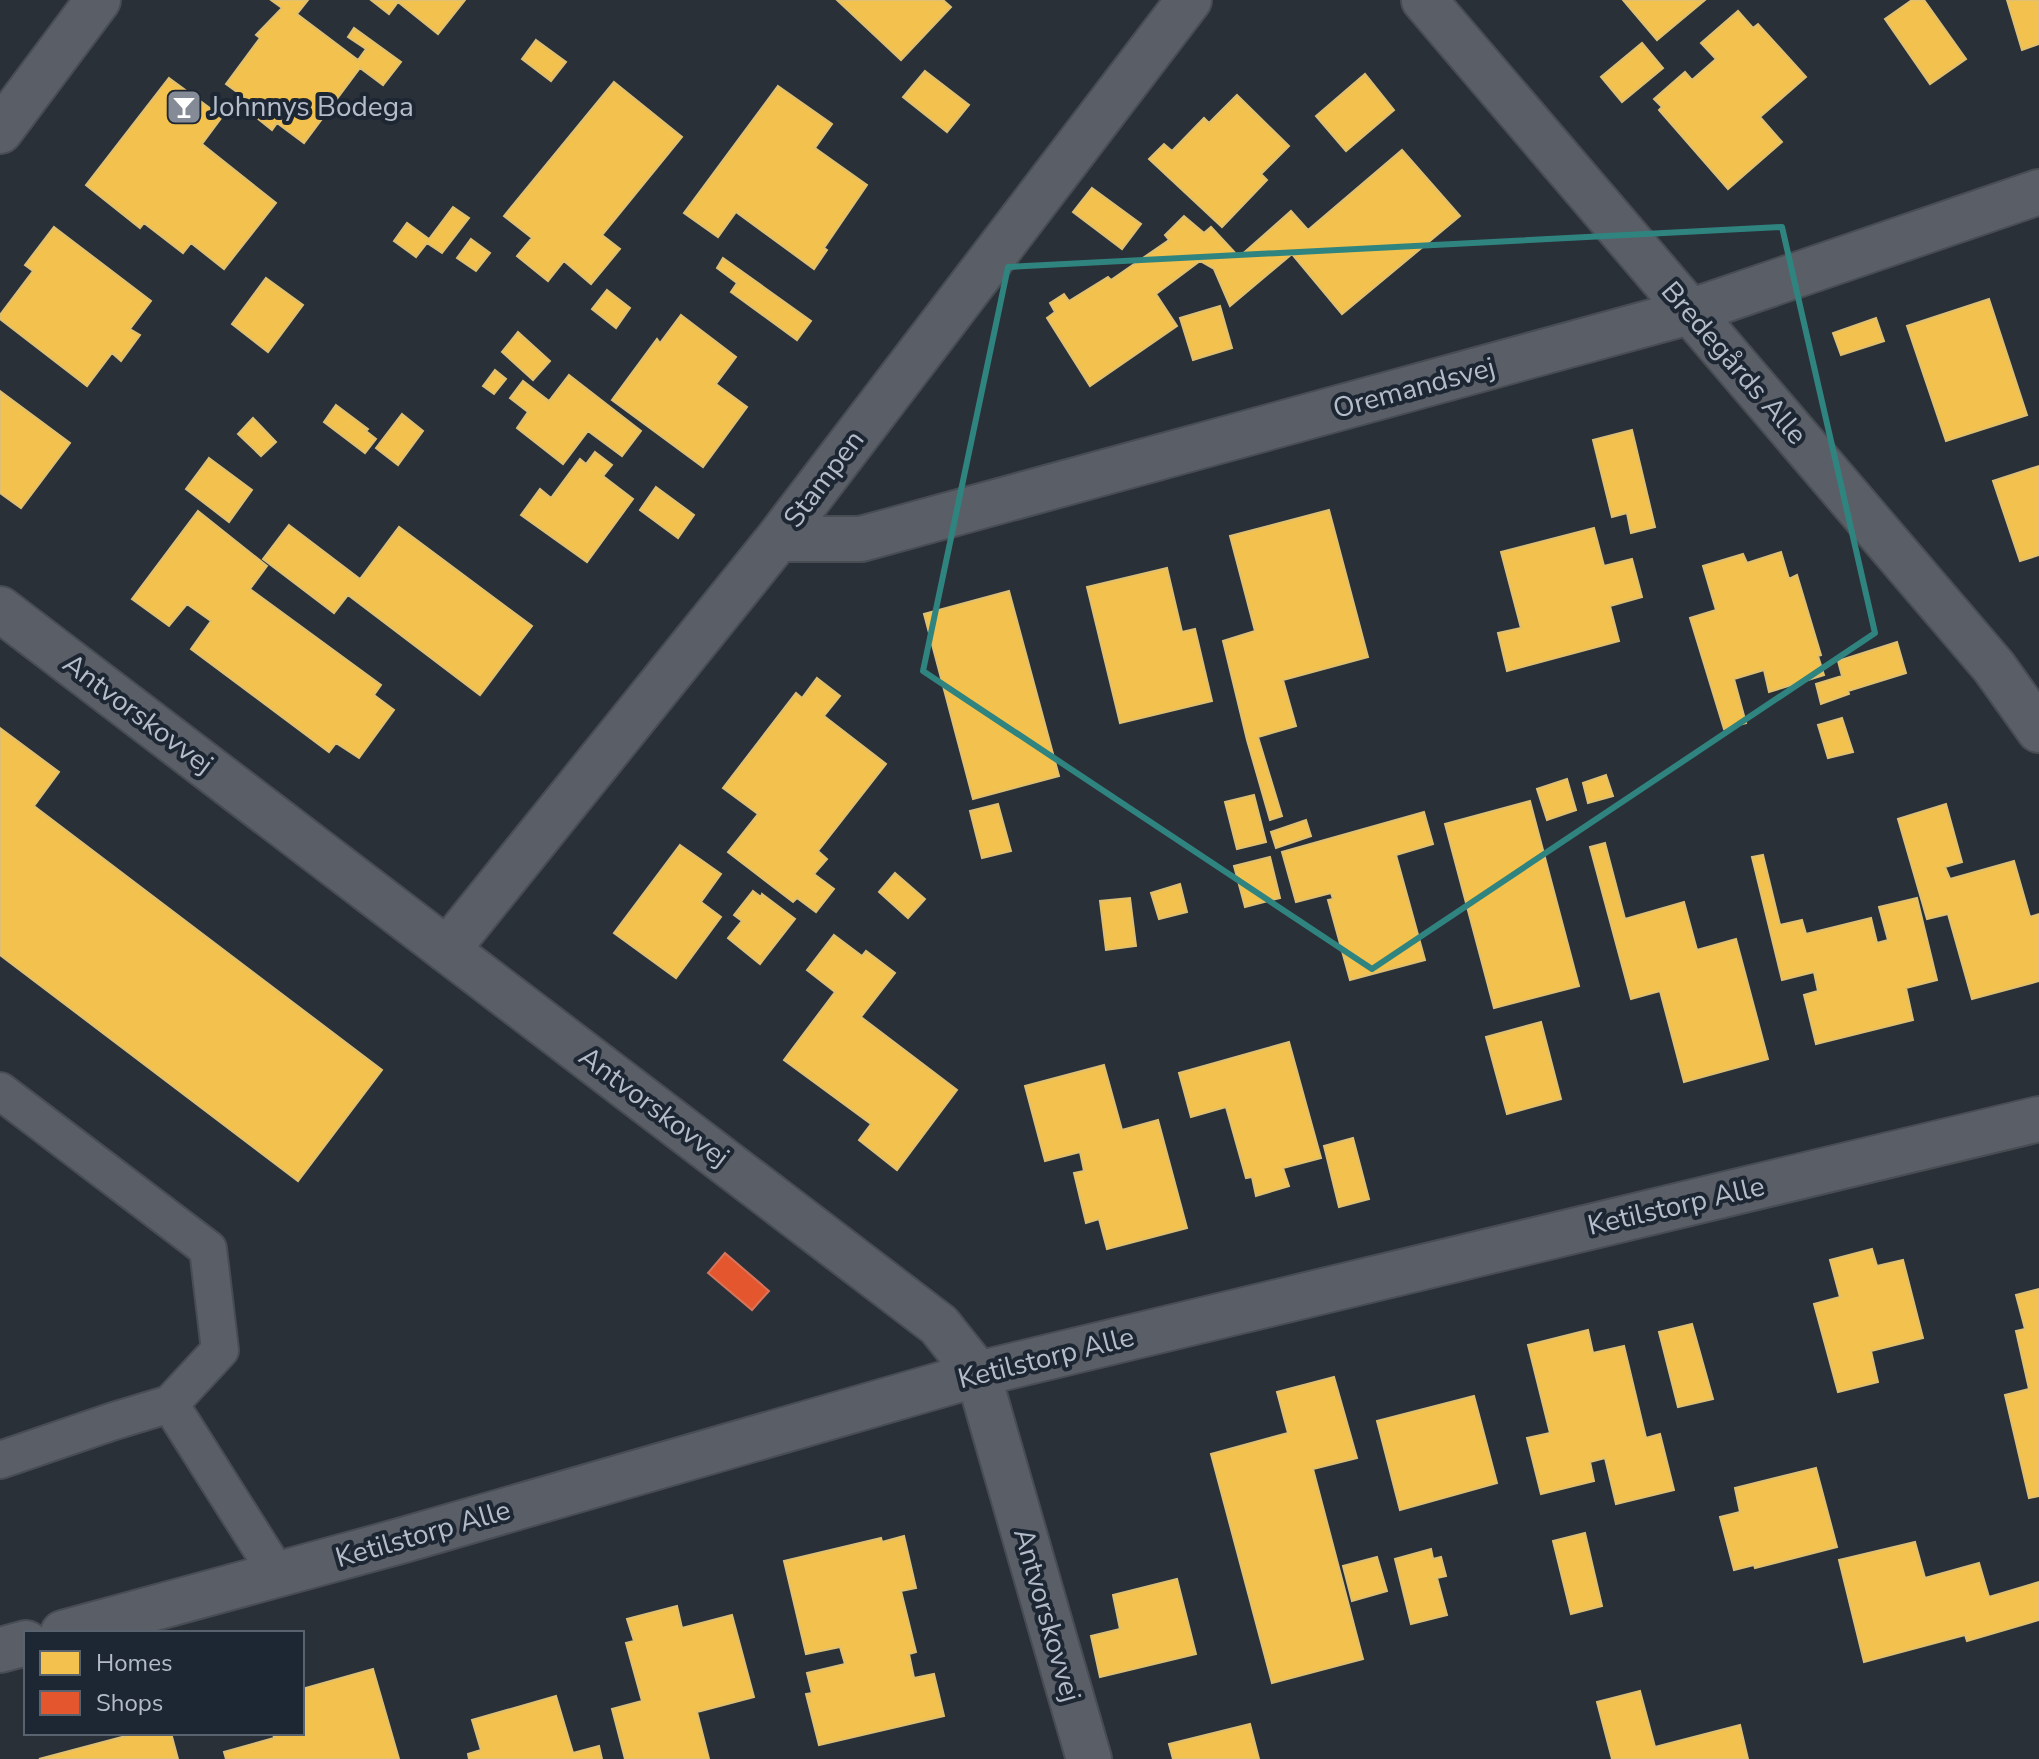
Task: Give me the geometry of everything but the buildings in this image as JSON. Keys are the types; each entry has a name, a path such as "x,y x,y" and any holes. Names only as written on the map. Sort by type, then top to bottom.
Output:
{"street":[{"path":"0,131 98,0"},
{"name":"Stampen","path":"447,950 778,539 1189,0"},
{"name":"Bredegårds Alle","path":"1424,0 1994,667 2039,730"},
{"name":"Oremandsvej","path":"778,539 861,539 1689,312 2039,192"},
{"name":"Antvorskovvej","path":"0,609 939,1325 978,1374 1089,1759"},
{"name":"Ketilstorp Alle","path":"70,1631 278,1575 978,1374 2039,1119"},
{"path":"0,1650 24,1644"}],"lane":[{"path":"0,1091 208,1249 220,1350 170,1404 0,1460"},
{"path":"170,1404 278,1575"}],"highlighted area":[{"path":"1782,227 1875,633 1372,969 923,671 1008,267"}],"place":[{"name":"Johnnys Bodega","path":"184,107"}]}
